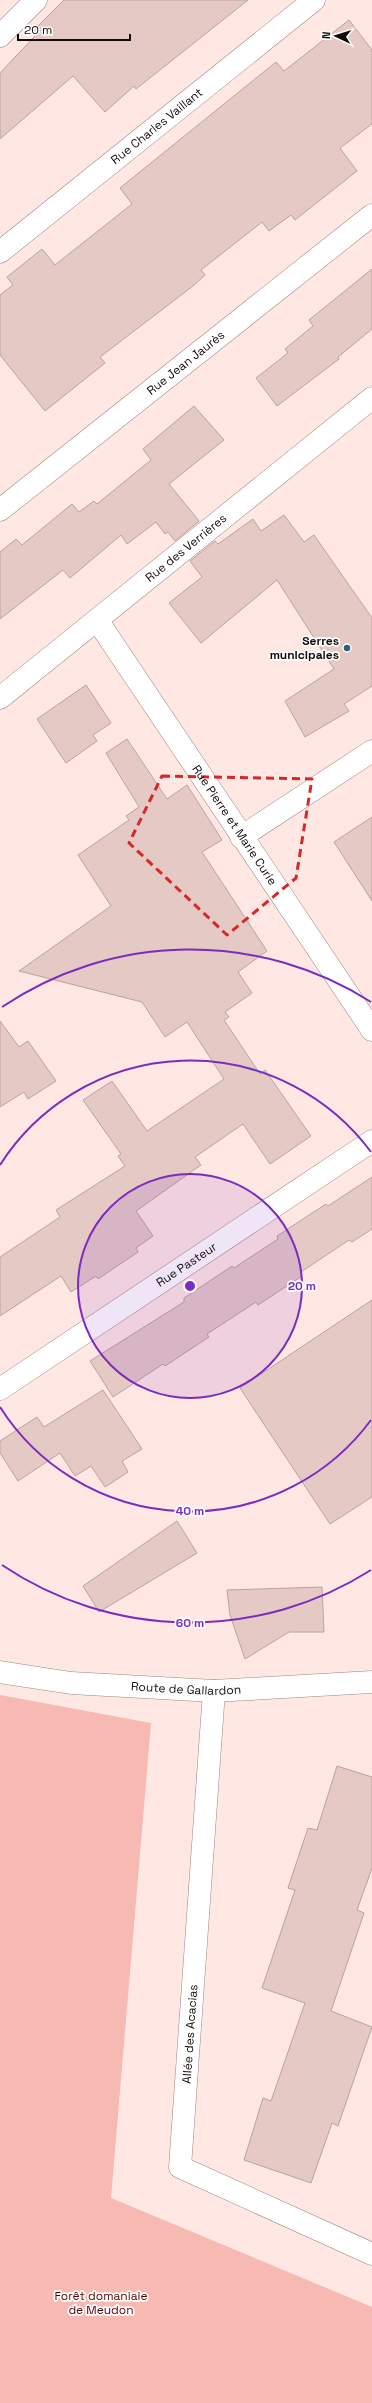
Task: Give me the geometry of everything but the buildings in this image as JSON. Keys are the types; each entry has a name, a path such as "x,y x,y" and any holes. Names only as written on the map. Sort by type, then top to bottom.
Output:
{"street":[{"path":"0,36 36,0"},
{"name":"Rue Charles Vaillant","path":"0,252 314,0"},
{"name":"Rue Jean Jaurès","path":"0,510 372,215"},
{"name":"Rue des Verrières","path":"0,698 372,398"},
{"name":"Rue Pierre et Marie Curie","path":"97,620 241,837 372,1030"},
{"path":"241,837 372,751"},
{"name":"Rue Pasteur","path":"0,1389 372,1141"},
{"name":"Route de Gallardon","path":"0,1672 71,1683 214,1691 372,1682"},
{"name":"Allée des Acacias","path":"214,1691 180,2167 372,2254"}],"highlighted area":[{"path":"162,776 312,779 296,878 227,935 129,843"}],"green space":[{"name":"Forêt domaniale de Meudon","path":"0,1695 151,1723 111,2198 372,2307 372,2403 0,2403"}],"place":[{"name":"Serres municipales","path":"347,648"}]}
